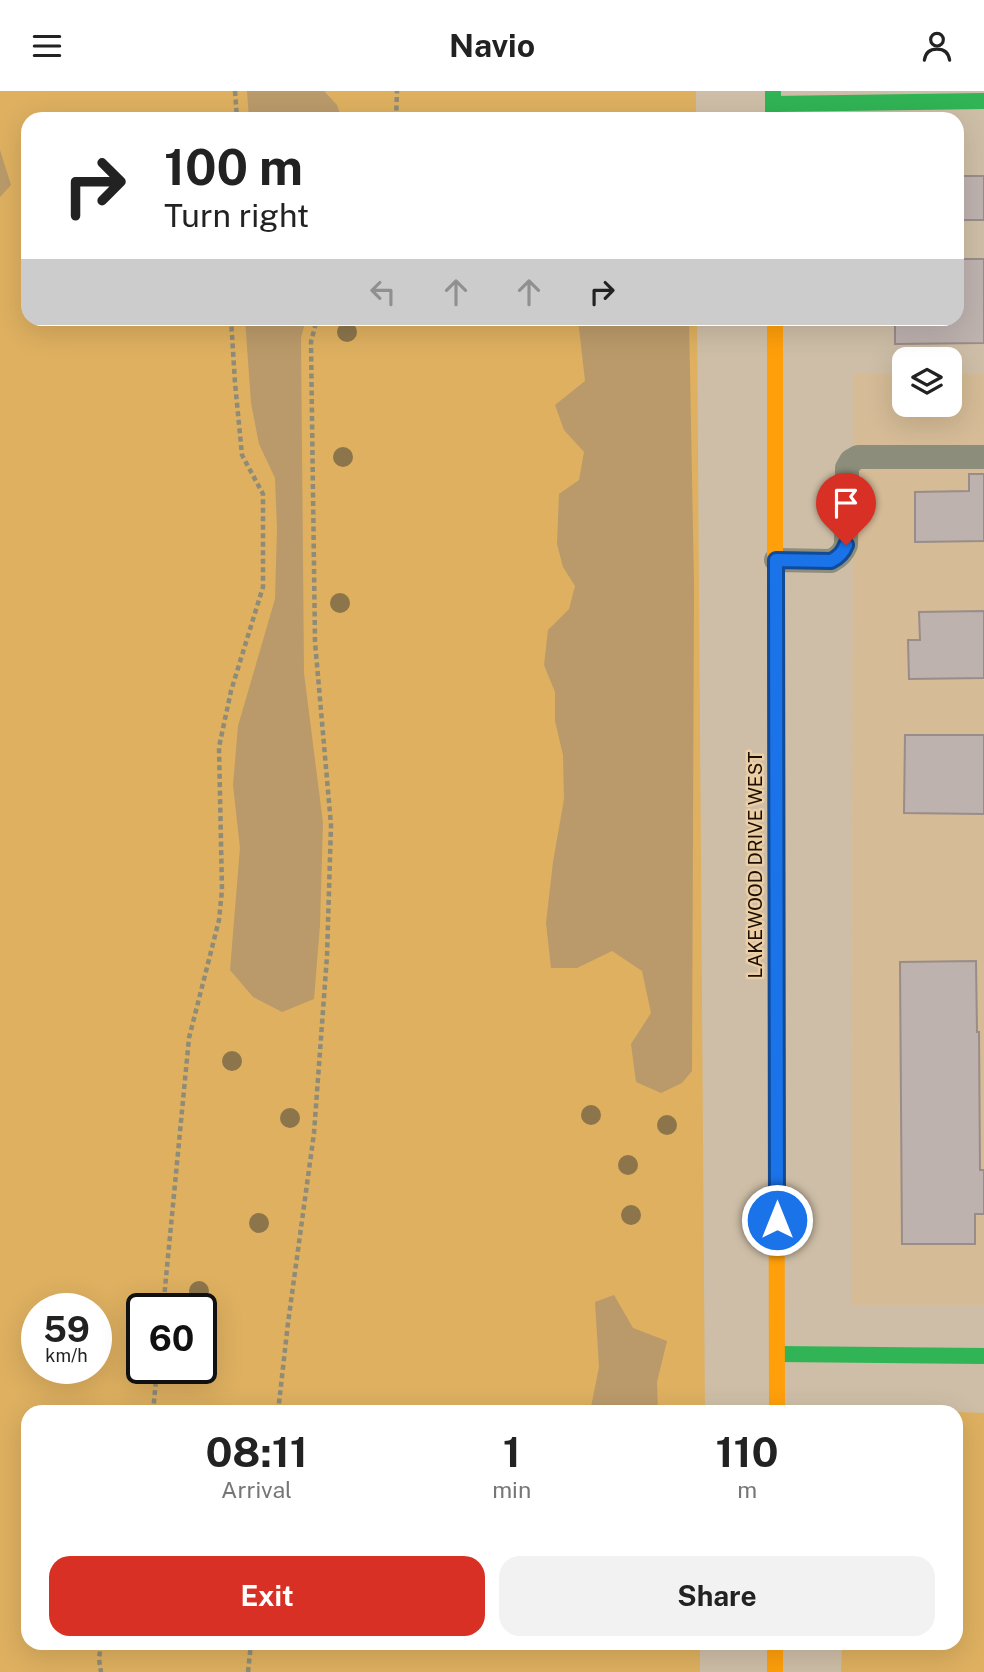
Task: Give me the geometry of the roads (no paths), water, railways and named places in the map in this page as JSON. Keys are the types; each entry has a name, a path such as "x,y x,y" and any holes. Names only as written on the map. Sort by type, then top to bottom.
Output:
{"main road":[{"path":"773,105 984,101"},
{"name":"LAKEWOOD DRIVE WEST","path":"775,326 777,1405"},
{"path":"778,1354 984,1356"},
{"path":"775,1650 775,1672"}],"lane":[{"path":"776,560 831,561 844,551 848,468 851,461 858,457 984,457"}]}
